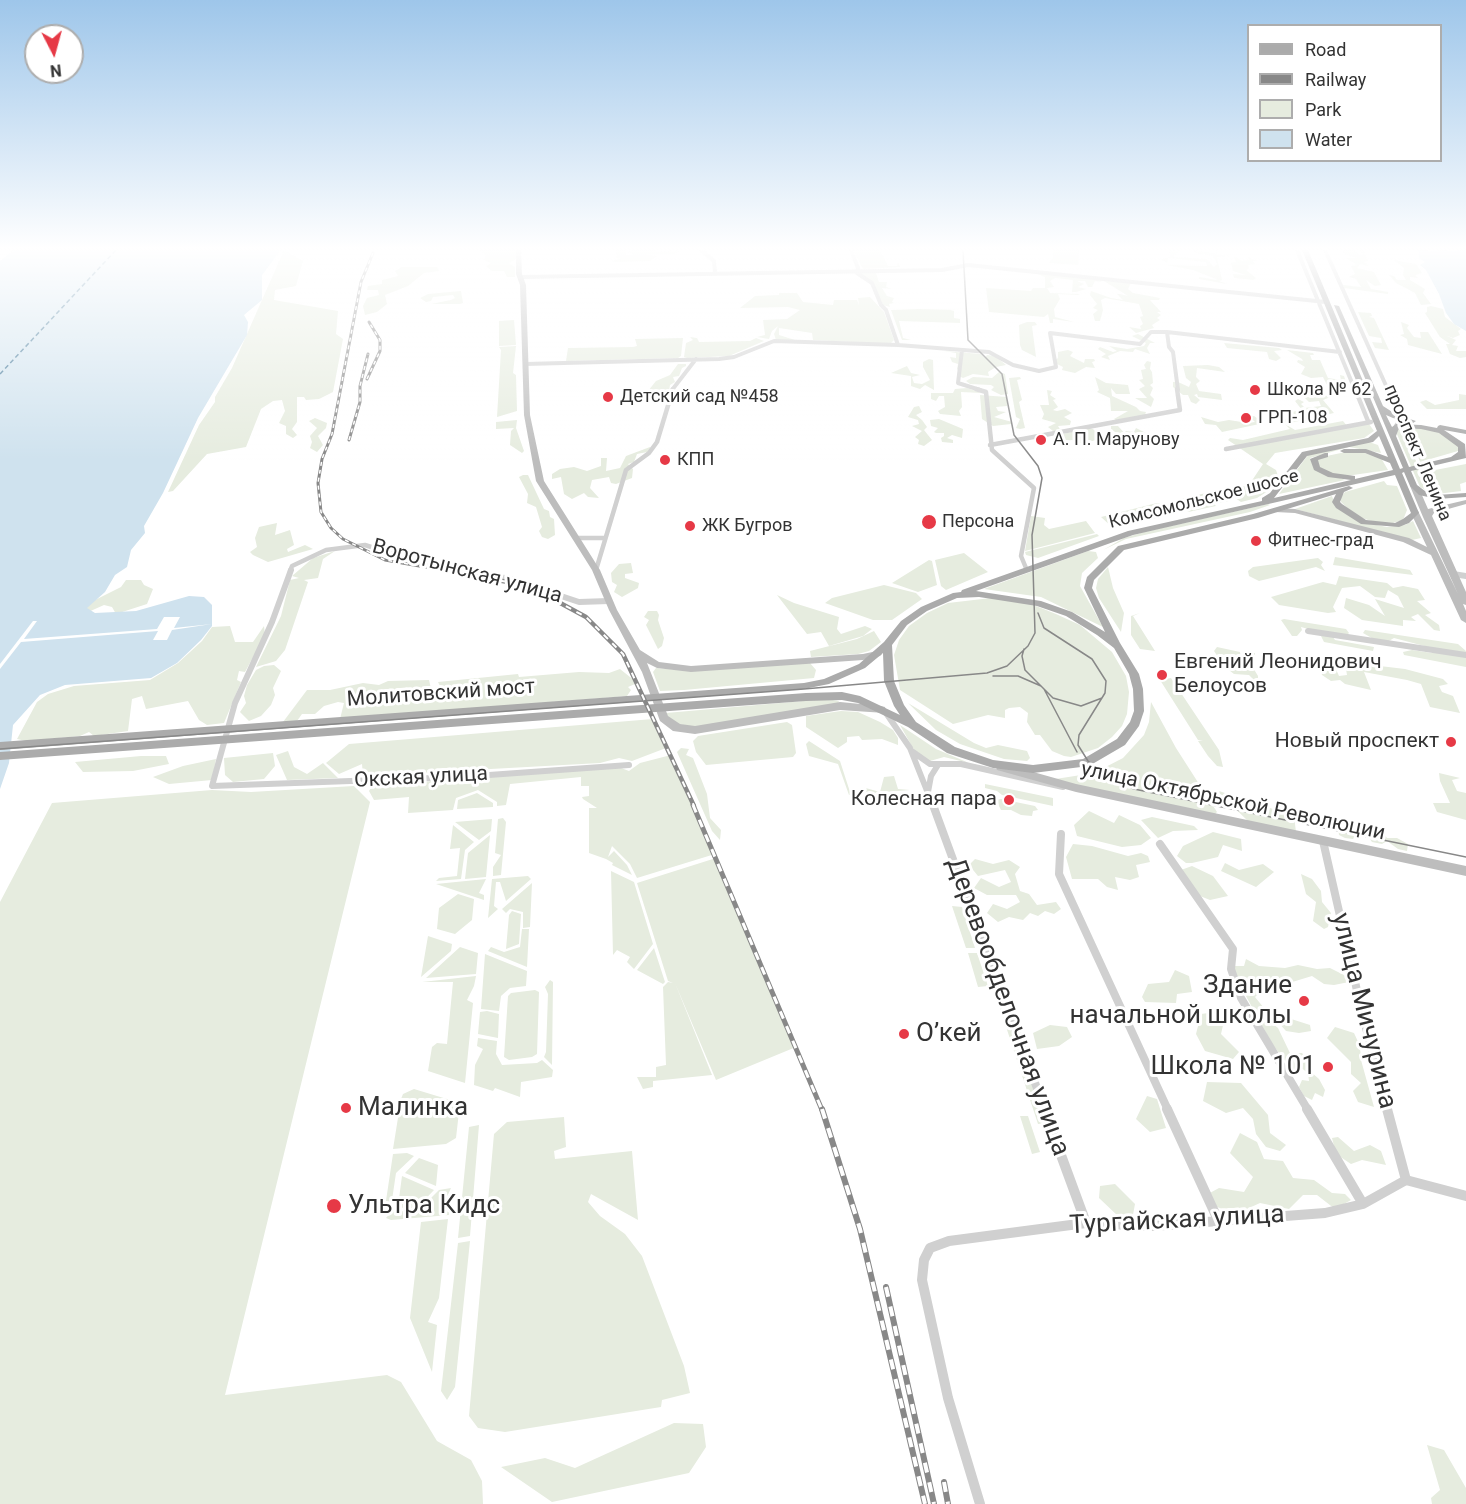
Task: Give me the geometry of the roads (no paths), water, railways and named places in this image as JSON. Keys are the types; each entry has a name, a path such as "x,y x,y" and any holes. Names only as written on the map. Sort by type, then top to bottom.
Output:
{"main road":[{"name":"проспект Ленина","path":"1331,320 1415,513"},
{"name":"проспект Ленина","path":"1342,320 1413,484"},
{"path":"1380,407 1401,419 1466,432"},
{"path":"1392,436 1396,426 1421,427 1448,435 1463,449 1452,459"},
{"path":"1260,502 1273,495 1305,454 1370,440 1380,432"},
{"path":"1361,478 1331,475 1317,468 1314,459 1357,450 1376,454 1393,463"},
{"name":"Комсомольское шоссе","path":"887,644 913,616 956,595 1026,568 1131,533 1361,478 1466,456"},
{"name":"Комсомольское шоссе","path":"1117,646 1088,588 1090,579 1114,553 1131,545 1466,461"},
{"path":"1413,484 1422,493 1437,497 1466,495"},
{"path":"1341,491 1336,502 1364,522 1396,525 1406,521 1415,513"},
{"path":"1089,547 1104,553 1105,562"},
{"path":"805,692 860,700 912,725 951,750 993,764 1033,769 1064,767 1088,761 1121,742 1135,723 1140,700 1134,674 1117,646 1086,623 1038,603 994,595 956,595"},
{"path":"887,644 890,684 899,706 912,725"},
{"name":"Молитовский мост","path":"0,756 805,692 846,675 878,654 887,644"},
{"name":"Молитовский мост","path":"0,746 805,692"}],"street":[{"path":"523,320 528,424 540,481 596,570 609,601 647,672 664,718 669,725 685,730 840,706 884,710"},
{"path":"889,320 898,345"},
{"path":"1329,320 1368,421"},
{"path":"1357,320 1401,419 1396,426"},
{"path":"525,364 734,357 771,341 898,345 988,352 1012,365 1039,371 1056,367 1050,333 1140,344 1150,332 1167,332 1340,352"},
{"path":"990,445 1180,410 1173,352 1169,347 1167,332"},
{"path":"962,350 958,383 986,392 990,445 1000,459 1034,488 1021,556 1026,568"},
{"path":"596,570 626,470 649,453 657,442 673,388 696,359"},
{"path":"1226,449 1368,421 1376,422"},
{"name":"проспект Ленина","path":"1413,484 1466,602"},
{"path":"1426,517 1431,511 1466,502"},
{"path":"1275,510 1295,511 1406,540 1435,554"},
{"name":"проспект Ленина","path":"1415,513 1466,620"},
{"path":"576,538 605,538"},
{"name":"Воротынская улица","path":"212,786 235,703 272,622 292,566 326,550 365,544 418,562 510,579 579,602 609,601"},
{"path":"1453,574 1466,576"},
{"path":"1308,631 1466,655"},
{"path":"636,651 657,665 691,669 878,654"},
{"path":"647,672 657,665"},
{"name":"Деревообделочная улица","path":"884,710 910,748 928,792 1086,1223"},
{"path":"910,748 919,759 938,765 961,764 1020,779 1076,788"},
{"name":"улица Октябрьской Революции","path":"993,764 1076,788 1466,872"},
{"name":"Окская улица","path":"212,786 461,777 629,765"},
{"path":"928,792 931,776 938,765"},
{"path":"1061,834 1059,874 1218,1220"},
{"name":"улица Мичурина","path":"1323,841 1384,1100 1406,1180"},
{"path":"1160,844 1233,949 1231,969 1241,998 1363,1204"},
{"path":"1406,1180 1466,1196"},
{"name":"Тургайская улица","path":"980,1504 948,1398 922,1280 924,1260 930,1248 949,1241 1086,1223 1153,1226 1325,1213 1363,1204 1406,1180"}],"water":[{"path":"0,320 247,320 247,335 198,418 163,493 144,526 145,533 131,550 127,567 115,575 105,592 87,608 95,613 136,611 189,596 204,597 212,605 212,626 177,663 151,678 65,685 40,695 13,725 9,763 0,789"},
{"path":"1451,320 1466,320 1466,331"}],"tram line":[{"path":"967,320 968,340 1002,374 1014,435 1038,466 1042,478 1032,535 1035,633 1024,650"},
{"path":"1038,613 1044,628 1092,659 1106,681 1105,693 1102,698"},
{"path":"0,749 804,689 987,673 1007,666 1024,650"},
{"path":"1024,650 1022,656 1025,670 1041,686"},
{"path":"993,676 1018,676 1041,686"},
{"path":"1041,686 1044,689"},
{"path":"1044,689 1053,698 1081,706 1102,698"},
{"path":"1044,689 1077,752"},
{"path":"1102,698 1079,735 1078,745 1088,761 1113,781 1134,789 1466,857"}],"railway":[{"path":"354,320 332,434 322,459 318,483 321,512 331,528 343,539 385,560 448,571"},
{"path":"367,379 380,351 380,340 369,322"},
{"path":"349,440 360,402 360,386 368,354"},
{"path":"440,570 508,582 540,592 586,617 623,654 694,806"},
{"path":"693,805 822,1110"},
{"path":"822,1109 860,1229 925,1504"},
{"path":"886,1287 934,1504"},
{"path":"944,1482 948,1504"}],"place":[{"name":"Школа № 62","path":"1255,390"},
{"name":"Детский сад №458","path":"608,397"},
{"name":"ГРП-108","path":"1246,418"},
{"name":"А. П. Марунову","path":"1041,440"},
{"name":"КПП","path":"665,460"},
{"name":"Персона","path":"929,522"},
{"name":"ЖК Бугров","path":"690,526"},
{"name":"Фитнес-град","path":"1256,541"},
{"name":"Евгений Леонидович Белоусов","path":"1162,675"},
{"name":"Новый проспект","path":"1451,742"},
{"name":"Колесная пара","path":"1009,800"},
{"name":"Здание начальной школы","path":"1304,1001"},
{"name":"О’кей","path":"904,1034"},
{"name":"Школа № 101","path":"1328,1067"},
{"name":"Малинка","path":"346,1108"},
{"name":"Ультра Кидс","path":"334,1206"}]}
